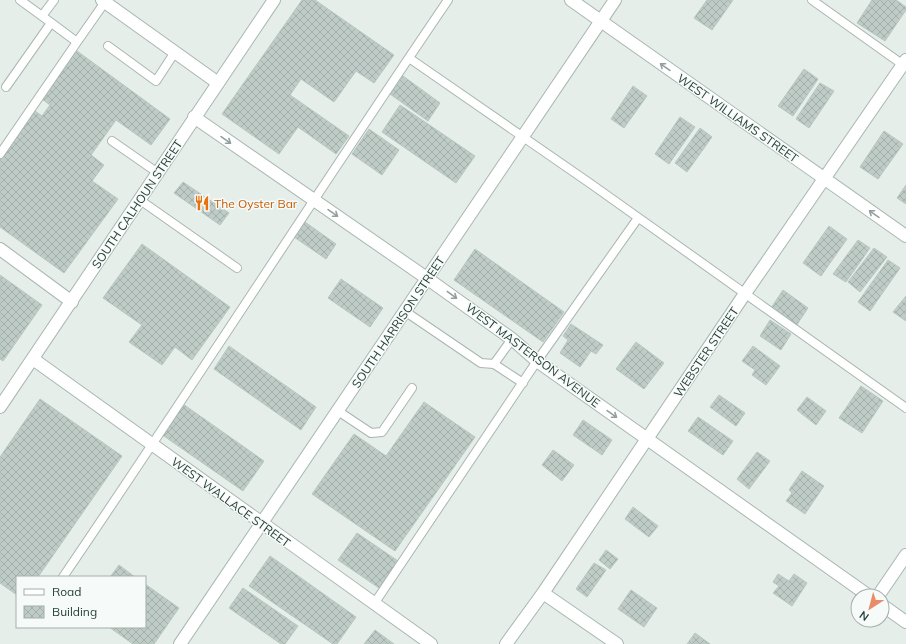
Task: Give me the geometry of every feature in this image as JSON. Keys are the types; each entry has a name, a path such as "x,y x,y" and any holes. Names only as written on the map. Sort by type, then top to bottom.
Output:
{"street":[{"name":"SOUTH CALHOUN STREET","path":"0,407 274,0"},
{"name":"WEST WILLIAMS STREET","path":"570,0 906,236"},
{"name":"SOUTH HARRISON STREET","path":"180,644 260,523 406,312 615,0"},
{"path":"104,1 218,83"},
{"name":"WEBSTER STREET","path":"506,644 543,593 824,178 905,64"},
{"name":"WEST MASTERSON AVENUE","path":"194,118 512,338 537,361 859,588"},
{"path":"0,249 72,302"},
{"name":"WEST WALLACE STREET","path":"33,359 431,644"},
{"path":"883,588 906,555"},
{"path":"543,593 617,644"},
{"path":"890,611 906,622"}],"lane":[{"path":"20,0 77,42"},
{"path":"42,16 54,0"},
{"path":"64,576 153,446 313,200 448,0"},
{"path":"812,0 905,64"},
{"path":"0,154 104,1"},
{"path":"6,87 51,23"},
{"path":"108,46 156,81 175,52"},
{"path":"409,58 906,408"},
{"path":"112,141 158,173"},
{"path":"140,200 237,268"},
{"path":"374,604 537,361 638,218"},
{"path":"406,312 481,364 494,364 523,383"},
{"path":"494,364 512,338"},
{"path":"338,411 370,434 382,432 412,388"}],"building":[{"path":"302,0 315,0 394,55 374,83 356,71 334,102 301,79 290,95 349,136 336,154 298,127 279,154 222,114"},
{"path":"707,0 733,0 712,30 694,18"},
{"path":"872,0 896,0 906,7 906,10 885,41 857,23"},
{"path":"77,51 170,119 151,145 116,120 91,155 104,165 92,181 118,199 64,273 0,227 0,159 35,111 42,116 50,105 42,99"},
{"path":"804,69 818,79 793,116 778,106"},
{"path":"403,76 440,103 428,121 390,94"},
{"path":"820,83 834,91 809,128 796,119"},
{"path":"633,86 647,96 624,128 611,119"},
{"path":"400,105 475,156 456,183 382,132"},
{"path":"680,117 695,127 669,164 655,154"},
{"path":"700,128 712,137 687,172 675,163"},
{"path":"369,129 399,150 382,175 352,154"},
{"path":"884,131 903,144 878,179 860,167"},
{"name":"The Oyster Bar","path":"183,182 229,213 220,225 174,193"},
{"path":"906,185 906,204 897,198"},
{"path":"305,222 336,244 326,259 294,237"},
{"path":"829,226 847,239 821,276 803,263"},
{"path":"858,240 870,248 846,282 833,274"},
{"path":"142,244 230,307 192,360 175,347 162,365 129,342 142,325 103,298"},
{"path":"874,248 887,257 860,292 848,282"},
{"path":"475,249 564,312 543,342 454,280"},
{"path":"888,260 900,268 870,311 858,302"},
{"path":"0,275 42,305 3,361 0,359"},
{"path":"341,279 383,308 370,327 328,298"},
{"path":"783,290 808,308 796,326 771,308"},
{"path":"906,296 906,321 893,312"},
{"path":"770,320 791,334 781,350 760,336"},
{"path":"571,324 603,345 596,354 591,351 580,367 560,353 568,340 563,336"},
{"path":"636,342 664,363 644,389 616,369"},
{"path":"229,346 316,407 301,430 214,369"},
{"path":"753,346 780,366 766,385 752,375 755,370 742,361"},
{"path":"861,386 883,401 862,433 839,418"},
{"path":"719,395 745,413 736,426 710,407"},
{"path":"807,397 826,411 816,425 797,410"},
{"path":"40,399 122,456 39,576 16,576 16,594 0,583 0,457"},
{"path":"424,402 475,437 395,551 312,494 354,434 386,456"},
{"path":"183,404 264,461 243,491 161,434"},
{"path":"698,417 733,441 723,455 688,431"},
{"path":"583,420 612,440 602,455 573,435"},
{"path":"553,450 574,465 562,481 542,465"},
{"path":"757,452 770,461 749,489 737,479"},
{"path":"802,471 824,486 805,514 786,501 792,493 789,490"},
{"path":"633,507 658,526 649,537 625,519"},
{"path":"357,533 398,561 379,588 338,560"},
{"path":"606,550 618,559 610,569 599,560"},
{"path":"270,556 356,617 337,644 333,644 249,586"},
{"path":"594,563 606,570 587,597 576,589"},
{"path":"119,565 134,576 111,576"},
{"path":"778,574 789,581 794,574 807,583 792,606 773,593 779,586 773,582"},
{"path":"146,585 179,608 154,644 133,644 110,628 146,628"},
{"path":"243,588 298,626 285,644 281,644 229,608"},
{"path":"631,590 657,608 644,627 618,609"},
{"path":"375,630 394,644 364,644"},
{"path":"695,633 710,644 687,644"}],"place":[{"name":"The Oyster Bar","path":"202,203"}]}
